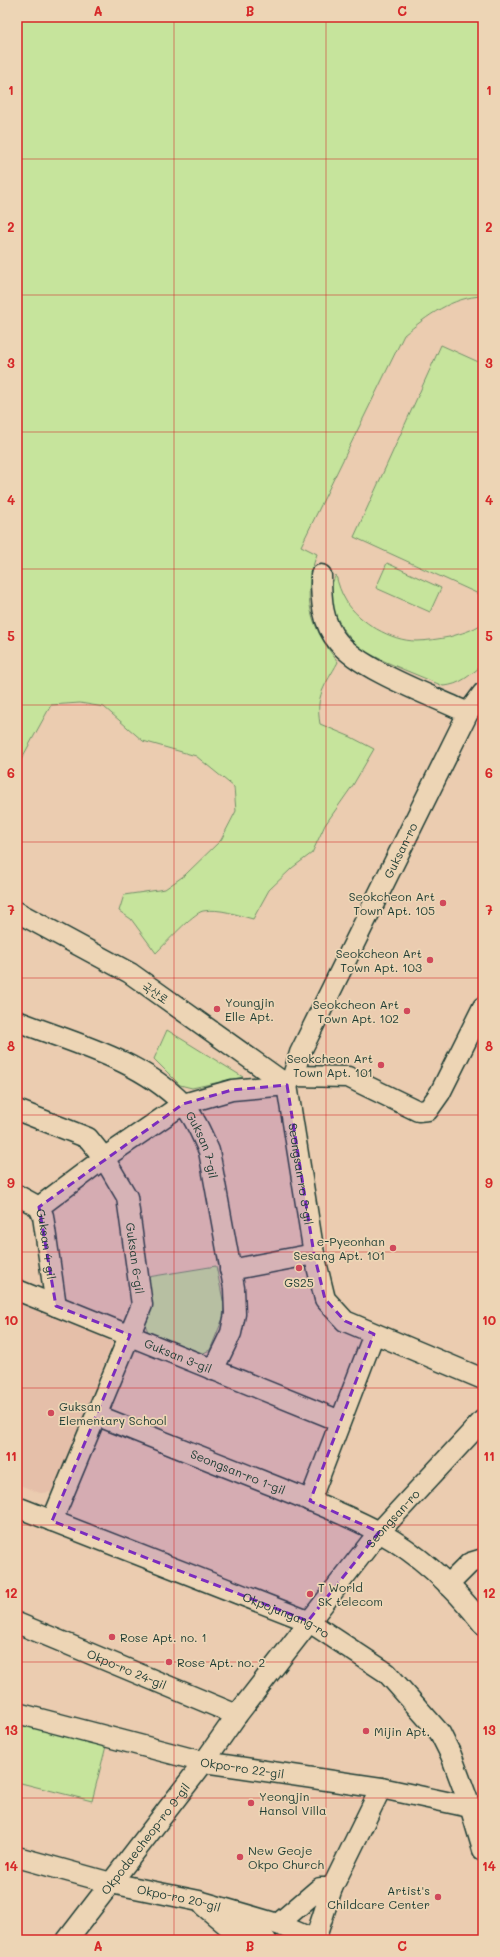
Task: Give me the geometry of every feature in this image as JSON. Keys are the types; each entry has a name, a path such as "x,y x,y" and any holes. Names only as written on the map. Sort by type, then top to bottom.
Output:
{"street":[{"path":"321,576 320,599 327,622 338,641 356,659 468,713"},
{"name":"Guksan-ro","path":"285,1083 468,713 483,693"},
{"name":"국산로","path":"17,912 130,973 285,1083"},
{"name":"국산로","path":"17,926 54,943 122,980 198,1036 285,1083"},
{"path":"39,1207 104,1158 183,1104 232,1090 348,1077 418,1111 428,1110 440,1093 483,1007"},
{"name":"Guksan 7-gil","path":"17,1021 122,1062 143,1072 159,1083 183,1104 200,1132 209,1151 234,1288 235,1314 230,1333 213,1370"},
{"name":"Seongsan-ro 3-gil","path":"285,1083 314,1254 325,1299 345,1321 483,1379"},
{"name":"Guksan 6-gil","path":"17,1110 88,1138 104,1158 127,1197 142,1305 52,1521"},
{"name":"Guksan 4-gil","path":"17,1195 39,1207 43,1216 56,1306"},
{"path":"230,1270 314,1254"},
{"name":"Guksan 3-gil","path":"17,1290 340,1421"},
{"path":"310,1501 374,1334"},
{"name":"Seongsan-ro 1-gil","path":"96,1415 310,1501 379,1532 396,1543 448,1585 483,1624"},
{"name":"Seongsan-ro","path":"308,1621 379,1532 483,1420"},
{"name":"Okpojungang-ro","path":"17,1507 308,1621 387,1673 426,1715 440,1733 476,1808 483,1850"},
{"path":"448,1585 470,1563 483,1559"},
{"name":"Okpodaecheop-ro 9-gil","path":"67,1940 204,1762 237,1715 308,1621"},
{"name":"Okpo-ro 24-gil","path":"17,1622 237,1715"},
{"name":"Okpo-ro 22-gil","path":"17,1713 204,1762 381,1788 476,1808"},
{"path":"315,1940 332,1888 381,1788"},
{"name":"Okpo-ro 20-gil","path":"17,1857 110,1883 199,1901 278,1924 315,1940"},
{"path":"278,1924 320,1888 332,1888"},
{"path":"199,1901 229,1927 266,1940"}],"highlighted area":[{"path":"287,1085 314,1254 325,1299 345,1321 374,1334 310,1501 379,1532 308,1621 52,1521 130,1335 56,1306 39,1207 183,1104 232,1090"}],"shaded area":[{"name":"Guksan Elementary School","path":"17,1296 109,1332 113,1342 54,1492 40,1493 17,1484"}],"green space":[{"path":"17,17 483,17 483,296 472,297 450,304 422,321 404,335 301,546 317,554 312,570 310,584 309,598 311,611 321,636 328,649 338,662 322,691 319,705 320,724 351,737 374,749 353,785 325,825 312,853 292,868 269,890 253,919 216,910 203,911 198,913 186,923 156,953 131,919 119,911 124,895 165,889 185,875 221,840 236,811 234,787 196,756 143,741 104,707 80,703 51,705 17,767"},
{"path":"441,345 483,364 483,596 354,537"},
{"path":"387,563 441,588 430,612 376,588"},
{"path":"336,575 343,595 352,609 376,629 396,638 416,641 449,637 467,632 483,623 483,665 460,682 443,686 394,666 366,652 346,633 336,617 330,590"},
{"path":"167,1030 243,1077 192,1088 180,1085 154,1059"},
{"path":"216,1266 224,1305 223,1318 210,1350 197,1356 149,1334 144,1322 148,1277"},
{"path":"17,1724 106,1746 92,1801 17,1782"}],"place":[{"name":"Seokcheon Art Town Apt. 105","path":"443,903"},
{"name":"Seokcheon Art Town Apt. 103","path":"430,960"},
{"name":"Youngjin Elle Apt.","path":"217,1009"},
{"name":"Seokcheon Art Town Apt. 102","path":"407,1011"},
{"name":"Seokcheon Art Town Apt. 101","path":"381,1065"},
{"name":"e-Pyeonhan Sesang Apt. 101","path":"393,1248"},
{"name":"GS25","path":"299,1268"},
{"name":"Guksan Elementary School","path":"51,1413"},
{"name":"T World SK telecom","path":"310,1594"},
{"name":"Rose Apt. no. 1","path":"112,1637"},
{"name":"Rose Apt. no. 2","path":"169,1662"},
{"name":"Mijin Apt.","path":"366,1731"},
{"name":"Yeongjin Hansol Villa","path":"251,1803"},
{"name":"New Geoje Okpo Church","path":"240,1857"},
{"name":"Artist's Childcare Center","path":"438,1897"}]}
